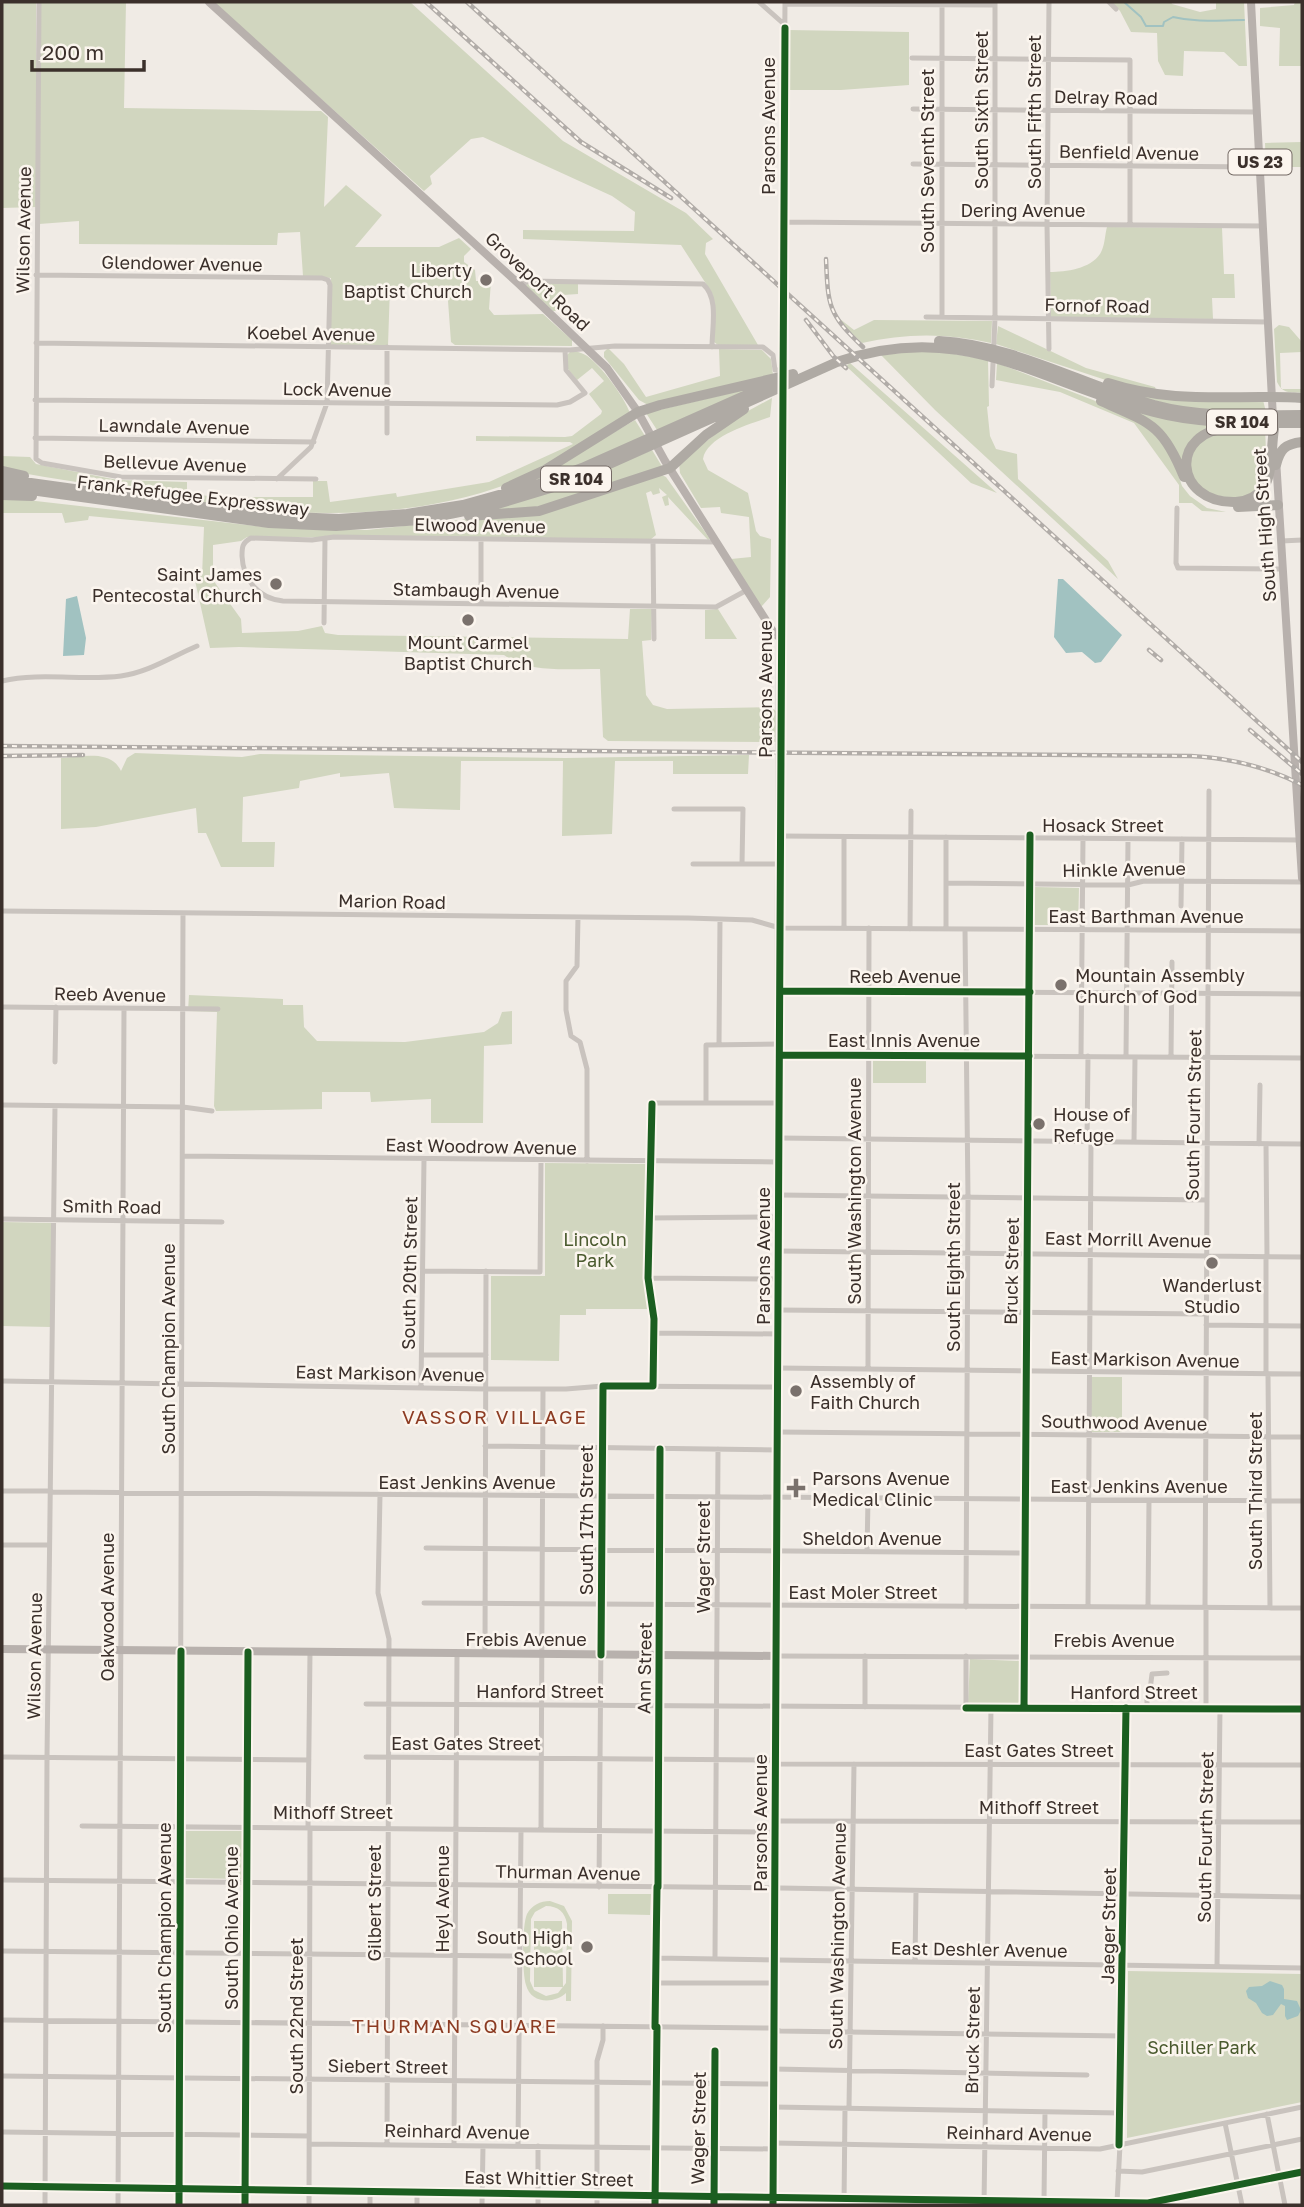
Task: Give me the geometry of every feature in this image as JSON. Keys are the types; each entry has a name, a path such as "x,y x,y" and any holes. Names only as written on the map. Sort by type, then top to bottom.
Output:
{"highway":[{"name":"Frank-Refugee Expressway","path":"2,479 301,518 377,517 456,506 513,492 582,468 757,393 891,345"},
{"name":"Frank-Refugee Expressway","path":"2,486 290,525 383,524 444,516 494,505 566,483 793,374 841,354 891,345 981,350 1040,365 1126,396 1174,409 1220,414 1302,415"},
{"name":"Frank-Refugee Expressway","path":"1004,356 1077,386 1151,411 1220,422 1302,424"},
{"path":"1040,365 1159,396 1272,401 1302,398"},
{"path":"1077,386 1090,396 1157,430 1173,450 1189,489 1201,500 1227,507 1278,505"},
{"path":"456,506 534,476 660,405 757,393"},
{"path":"444,516 452,518 539,511 668,465 757,393"},
{"path":"1274,429 1266,484 1252,498 1242,502 1216,500 1203,495 1191,483 1187,471 1188,453 1197,439 1206,433 1224,428 1302,424"},
{"path":"1276,465 1279,453 1287,445 1302,442"},
{"path":"2,471 51,486"},
{"path":"2,495 81,498"}],"main road":[{"name":"Groveport Road","path":"209,2 520,285 607,368 641,417 668,465 774,633 780,638"},
{"name":"South High Street","path":"1251,2 1274,429"},
{"name":"South High Street","path":"1273,442 1302,880"},
{"name":"Parsons Avenue","path":"773,2201 778,1606 780,638"},
{"name":"Frebis Avenue","path":"2,1649 777,1656"}],"street":[{"name":"Wilson Avenue","path":"36,459 38,2"},
{"path":"759,2 785,25"},
{"name":"South Fifth Street","path":"1049,2 1049,349"},
{"path":"1109,2 1116,9"},
{"path":"785,3 995,4"},
{"name":"Parsons Avenue","path":"783,267 785,3"},
{"name":"South Sixth Street","path":"992,386 995,318 995,4"},
{"name":"South Seventh Street","path":"942,5 942,317"},
{"path":"912,58 1130,60 1130,225"},
{"name":"Delray Road","path":"913,109 1257,112"},
{"name":"Benfield Avenue","path":"913,164 1260,167"},
{"name":"Dering Avenue","path":"783,222 1263,226"},
{"name":"Glendower Avenue","path":"36,275 322,278 328,281 328,347"},
{"path":"520,285 529,281 703,284 708,289 713,305 712,347"},
{"name":"Parsons Avenue","path":"780,638 783,306"},
{"name":"Fornof Road","path":"926,317 1268,322"},
{"name":"Koebel Avenue","path":"36,343 565,350 615,346 763,347 773,355 774,369 782,370"},
{"path":"277,479 306,453 314,442 327,403 328,347"},
{"path":"387,348 387,433"},
{"name":"Lock Avenue","path":"35,400 542,406 570,402 585,393 566,370 565,350"},
{"name":"Lawndale Avenue","path":"35,438 314,442"},
{"name":"Bellevue Avenue","path":"36,459 42,463 121,477 316,479"},
{"path":"1177,508 1176,563 1180,569 1283,569"},
{"name":"Elwood Avenue","path":"244,542 251,538 325,538 716,542"},
{"path":"324,623 325,538"},
{"path":"481,539 481,604"},
{"path":"1281,541 1302,540"},
{"name":"Stambaugh Avenue","path":"244,542 242,563 246,575 261,594 277,601 719,607 747,590"},
{"path":"653,542 654,639"},
{"path":"2,681 22,677 118,676 142,672 197,646"},
{"name":"South Fourth Street","path":"1206,1708 1209,791"},
{"path":"674,809 743,809 742,864"},
{"path":"910,929 911,811"},
{"name":"Hosack Street","path":"780,836 1299,841"},
{"path":"844,837 844,928"},
{"path":"946,837 946,929"},
{"name":"Bruck Street","path":"1024,1708 1030,837"},
{"path":"1083,838 1082,993 1090,1198 1088,1607"},
{"path":"1126,1056 1128,839"},
{"path":"1181,906 1182,839"},
{"path":"693,863 780,864"},
{"name":"Hinkle Avenue","path":"946,883 1128,885 1144,881 1302,880"},
{"name":"Marion Road","path":"2,911 720,919 752,920 780,928"},
{"name":"South Champion Avenue","path":"179,2205 183,913"},
{"path":"578,917 577,966 566,981 566,1010 571,1036 580,1042 587,1069 587,1161"},
{"path":"719,1045 720,919"},
{"name":"East Barthman Avenue","path":"780,928 1302,931"},
{"name":"South Washington Avenue","path":"866,1369 869,928"},
{"name":"South Eighth Street","path":"965,929 968,1140 966,1606"},
{"path":"1170,1057 1172,962"},
{"name":"Reeb Avenue","path":"780,991 1302,994"},
{"name":"Reeb Avenue","path":"2,1007 218,1009"},
{"path":"55,1062 56,1007"},
{"name":"Oakwood Avenue","path":"118,2205 124,1008"},
{"path":"706,1103 706,1045 780,1044"},
{"name":"East Innis Avenue","path":"780,1055 1302,1058"},
{"path":"1134,1142 1135,1056"},
{"name":"South Third Street","path":"1259,1085 1267,1256 1270,1608"},
{"path":"653,1386 654,1333 648,1278 652,1104 780,1103"},
{"path":"2,1105 183,1107 212,1111"},
{"name":"Wilson Avenue","path":"45,2205 55,1106"},
{"path":"779,1138 1302,1144"},
{"name":"East Woodrow Avenue","path":"183,1156 779,1162"},
{"name":"South 20th Street","path":"421,1387 424,1159"},
{"path":"423,1271 540,1272 541,1160"},
{"path":"779,1195 1207,1200"},
{"path":"649,1218 779,1217"},
{"name":"Smith Road","path":"2,1219 222,1222"},
{"name":"East Morrill Avenue","path":"779,1251 1302,1257"},
{"path":"485,1654 486,1271"},
{"path":"648,1278 779,1279"},
{"path":"778,1310 1206,1314"},
{"path":"1206,1325 1302,1326"},
{"path":"654,1333 778,1334"},
{"path":"422,1354 486,1355"},
{"name":"East Markison Avenue","path":"778,1368 1302,1374"},
{"name":"East Markison Avenue","path":"2,1381 485,1389 573,1389 603,1386 778,1387"},
{"name":"South 17th Street","path":"599,1887 603,1386"},
{"path":"541,1829 543,1389"},
{"name":"Southwood Avenue","path":"778,1432 1302,1437"},
{"path":"485,1446 778,1450"},
{"name":"Ann Street","path":"655,2205 660,1449"},
{"name":"Wager Street","path":"715,1958 718,1450"},
{"name":"East Jenkins Avenue","path":"2,1491 1302,1501"},
{"name":"Gilbert Street","path":"380,1495 378,1592 387,1627 388,1653 387,2144"},
{"path":"867,1499 867,1552"},
{"path":"1148,1607 1149,1500"},
{"path":"2,1545 49,1545"},
{"name":"Sheldon Avenue","path":"426,1548 1025,1553"},
{"name":"East Moler Street","path":"424,1603 1302,1608"},
{"name":"South Ohio Avenue","path":"245,2205 248,1652"},
{"name":"South 22nd Street","path":"309,2205 310,1652"},
{"name":"Heyl Avenue","path":"454,2145 457,1654"},
{"name":"Frebis Avenue","path":"777,1656 1302,1658"},
{"path":"865,1656 865,1707"},
{"path":"965,1656 966,1708"},
{"path":"1147,1708 1152,1674 1167,1673"},
{"name":"Hanford Street","path":"366,1704 1302,1709"},
{"name":"Bruck Street","path":"984,2203 991,1708"},
{"name":"Jaeger Street","path":"1113,2203 1118,2171 1121,2113 1126,1708"},
{"name":"South Fourth Street","path":"1217,1967 1220,1708"},
{"path":"2,1757 309,1760"},
{"name":"East Gates Street","path":"366,1757 717,1759 854,1764 1302,1765"},
{"name":"South Washington Avenue","path":"844,2202 850,2032 854,1764"},
{"name":"Mithoff Street","path":"776,1821 1302,1822"},
{"name":"Mithoff Street","path":"82,1826 776,1832"},
{"path":"518,2146 521,1830"},
{"name":"Thurman Avenue","path":"2,1880 775,1888 1302,1897"},
{"path":"915,1962 916,1891"},
{"path":"2,1951 520,1956"},
{"name":"East Deshler Avenue","path":"656,1958 1302,1968"},
{"path":"656,1983 775,1983"},
{"path":"2,2020 603,2026 1122,2036"},
{"path":"597,2205 597,2082 603,2026"},
{"name":"Wager Street","path":"713,2205 715,2051"},
{"path":"774,2070 1087,2075"},
{"name":"Siebert Street","path":"2,2076 774,2084"},
{"path":"774,2107 1121,2113"},
{"name":"Reinhard Avenue","path":"309,2144 656,2148 844,2145 1100,2148 1302,2107"},
{"path":"1043,2202 1045,2112"},
{"path":"1267,2114 1285,2205"},
{"path":"1225,2123 1242,2205"},
{"path":"2,2132 309,2136"},
{"path":"1118,2171 1142,2172 1302,2139"},
{"path":"482,2205 483,2146"},
{"path":"538,2146 538,2205"},
{"name":"East Whittier Street","path":"2,2186 714,2196 773,2201 1148,2203 1174,2202 1302,2172"},
{"path":"370,2190 370,2205"},
{"path":"417,2191 418,2205"}],"green space":[{"path":"2,2 36,2 36,207 2,208"},
{"path":"40,2 126,2 124,108 321,111 328,117 324,207 346,185 382,215 355,247 439,247 459,238 471,249 464,256 464,262 475,270 476,281 491,281 489,309 494,315 543,314 572,340 572,346 455,345 451,342 448,301 444,288 390,287 388,345 330,345 331,278 303,276 300,232 278,233 277,245 79,244 79,221 39,224"},
{"path":"213,2 410,2 563,141 686,213 713,239 706,243 705,254 758,345 718,345 714,342 715,305 712,293 681,245 523,239 523,230 634,231 635,212 612,196 483,137 471,139 430,176 432,184 424,191"},
{"path":"1112,2 1171,2 1200,12 1216,9 1216,2 1244,2 1247,66 1239,66 1224,52 1184,51 1183,76 1165,75 1158,61 1157,33 1131,32"},
{"path":"1295,2 1302,2 1302,66 1279,66 1280,28 1260,26 1260,8 1294,5"},
{"path":"788,30 909,32 909,85 841,90 787,90"},
{"path":"1302,142 1302,167 1266,167 1265,143"},
{"path":"1107,227 1222,228 1224,274 1234,274 1235,298 1212,298 1213,319 1051,317 1050,272 1072,270 1093,261 1102,250"},
{"path":"578,283 578,294 563,295 562,311 553,311 525,285"},
{"path":"838,320 854,330 874,320 992,321 991,343 959,337 926,336 894,337 862,343"},
{"path":"1279,325 1289,327 1302,342 1302,352 1280,353 1281,388 1277,382 1274,329"},
{"path":"998,326 1086,368 1155,387 1157,393 1130,388 996,344"},
{"path":"608,348 624,364 646,397 720,376 719,349 762,350 771,359 773,375 648,405 639,400 604,357"},
{"path":"921,351 988,360 987,407 990,436 996,449 1017,454 1018,479 1108,561 1118,579 935,410 881,355"},
{"path":"570,352 580,352 602,370 630,413 526,477 472,495 422,506 372,512 269,511 167,498 2,468 2,456 30,457 36,464 118,480 187,482 187,493 215,497 313,497 313,481 327,481 330,502 396,493 397,497 489,482 573,444 476,441 476,436 572,436 601,414 602,411 589,394 604,381 592,368 577,380 568,369 566,356"},
{"path":"850,363 997,493 971,483 846,366"},
{"path":"997,363 1093,400 1148,426 1170,450 1182,486 1190,496 1207,508 1226,512 1202,511 1192,503 1179,503 1179,485 1134,423 1060,392 996,380"},
{"path":"752,388 657,430 646,413"},
{"path":"1282,389 1302,389 1302,393 1287,392"},
{"path":"1133,395 1263,400 1266,412 1176,406"},
{"path":"772,398 770,417 721,437 706,451 703,459 708,470 748,493 756,531 760,536 771,539 770,597 761,607 731,559 751,557 749,517 721,513 720,507 701,508 680,473 679,463 737,417"},
{"path":"1120,406 1223,426 1199,434 1184,471 1178,454"},
{"path":"635,420 645,436 585,463 511,489 557,466"},
{"path":"1221,431 1265,431 1265,467 1262,480 1257,490 1248,496 1220,496 1199,489 1189,467 1196,443"},
{"path":"652,450 663,468 555,505 482,512 568,484"},
{"path":"662,475 710,539 708,540 668,497 669,505 665,506 662,497 667,495 659,488 660,493 646,493 656,535 650,540 247,537 241,541 213,545 213,580 241,619 242,633 298,631 322,626 325,633 338,635 628,639 630,609 652,609 651,640 642,641 646,695 653,705 667,709 771,707 776,711 776,742 608,741 603,737 600,669 538,668 504,655 210,648 194,576 202,576 204,527 89,516 88,520 65,523 62,513 2,513 2,499 18,499 264,527 367,530 468,519 527,516"},
{"path":"718,609 737,639 705,639 705,610"},
{"path":"135,753 242,757 260,754 565,758 749,755 748,774 673,774 673,761 615,761 612,834 562,836 563,761 461,761 460,810 394,808 389,773 340,777 340,773 300,781 299,788 243,797 242,842 275,842 274,867 221,867 206,833 198,833 196,808 96,827 61,829 61,758 103,757 116,764 121,771 127,758"},
{"path":"1035,887 1079,888 1078,925 1034,925"},
{"path":"189,995 283,999 283,1005 303,1005 304,1027 317,1041 405,1042 484,1032 498,1023 502,1012 512,1011 512,1044 484,1046 483,1123 431,1123 431,1099 371,1102 370,1092 322,1092 322,1109 216,1111 217,1012 188,1011"},
{"path":"873,1059 926,1059 926,1083 873,1083"},
{"name":"Lincoln Park","path":"545,1163 647,1164 646,1288 649,1309 586,1309 586,1315 560,1315 559,1361 491,1360 491,1276 545,1276"},
{"path":"2,1222 53,1223 51,1327 2,1326"},
{"path":"1091,1377 1122,1377 1122,1432 1091,1432"},
{"path":"970,1659 1021,1661 1021,1704 968,1704"},
{"path":"185,1831 242,1831 242,1879 184,1878"},
{"path":"608,1894 651,1894 650,1915 608,1914"},
{"path":"546,1901 564,1906 572,1921 571,2001 566,2001 566,1993 555,1999 538,1999 526,1985 523,1949 525,1920 531,1908","holes":["550,1906 563,1913 567,1924 566,1983 558,1993 546,1996 534,1990 530,1981 531,1919 535,1912"]},
{"path":"534,1921 562,1921 563,1987 534,1987"},
{"name":"Schiller Park","path":"1128,1971 1302,1974 1302,2102 1127,2138"}],"water":[{"path":"1058,579 1063,579 1122,635 1101,662 1095,663 1082,652 1066,653 1054,637"},
{"path":"77,596 86,638 84,655 63,656 66,599"},
{"path":"1270,1981 1282,1985 1284,1999 1297,2001 1301,2010 1298,2016 1287,2020 1285,2006 1281,2004 1273,2015 1267,2016 1248,1998 1246,1991 1249,1987 1262,1986"}],"waterway":[{"path":"1124,2 1141,17 1146,26 1163,26 1164,22 1173,17 1200,21 1244,20"}],"tunnel":[{"path":"783,267 783,306"}],"railway":[{"path":"426,2 581,142 671,198"},
{"path":"467,2 1302,762"},
{"path":"826,259 832,308 843,326 863,347"},
{"path":"806,320 834,357 846,368"},
{"path":"1149,650 1161,660"},
{"path":"1250,730 1302,774"},
{"path":"2,746 1191,756 1248,764 1302,785"},
{"path":"2,756 83,755"}],"cycle path":[{"path":"773,2205 785,28"},
{"path":"1024,1708 1030,835"},
{"path":"780,991 1030,992"},
{"path":"780,1055 1029,1056"},
{"path":"601,1655 603,1386 653,1386 654,1319 648,1278 652,1104"},
{"path":"658,1887 660,1449"},
{"path":"179,2205 181,1651"},
{"path":"245,2205 248,1652"},
{"path":"966,1708 1302,1709"},
{"path":"1119,2145 1126,1708"},
{"path":"655,2027 657,1887"},
{"path":"655,2205 657,2027"},
{"path":"714,2205 715,2051"},
{"path":"2,2186 1148,2203 1302,2172"}],"place":[{"name":"Liberty Baptist Church","path":"486,280"},
{"name":"Saint James Pentecostal Church","path":"276,584"},
{"name":"Mount Carmel Baptist Church","path":"468,620"},
{"name":"Mountain Assembly Church of God","path":"1061,985"},
{"name":"House of Refuge","path":"1039,1124"},
{"name":"Wanderlust Studio","path":"1212,1263"},
{"name":"Assembly of Faith Church","path":"796,1391"},
{"name":"Parsons Avenue Medical Clinic","path":"796,1488"},
{"name":"South High School","path":"587,1947"}],"district":[{"name":"VASSOR VILLAGE","path":"495,1416"},
{"name":"THURMAN SQUARE","path":"455,2025"}]}
